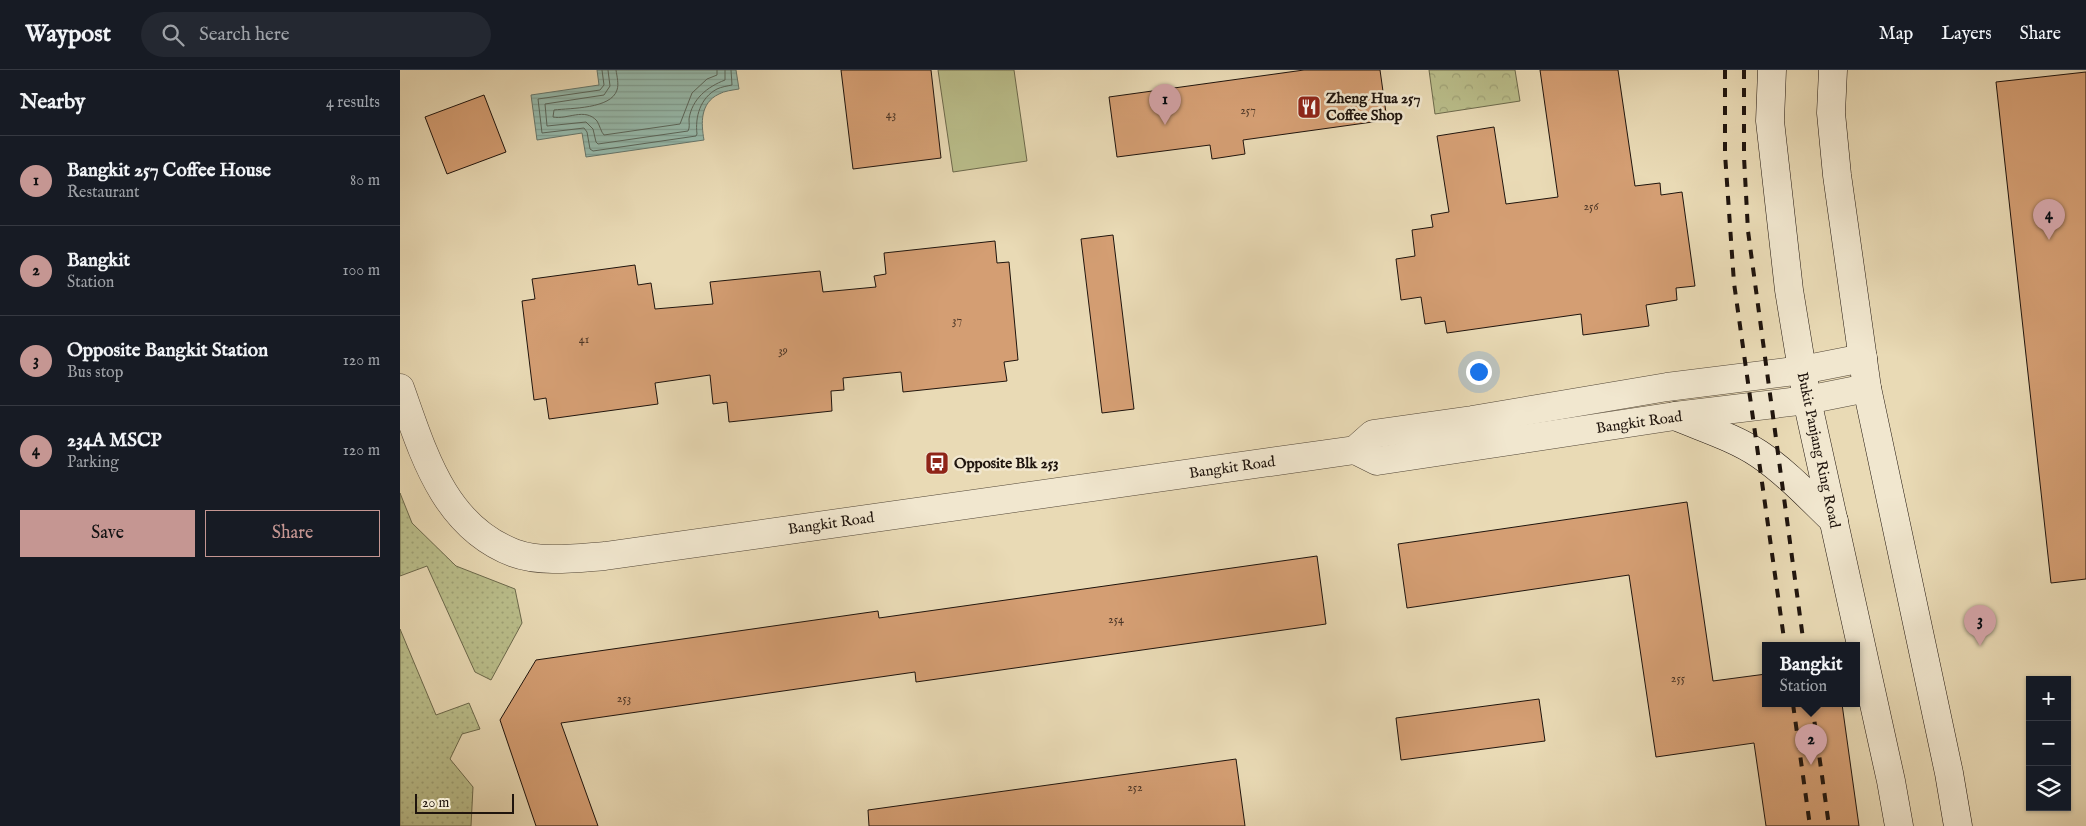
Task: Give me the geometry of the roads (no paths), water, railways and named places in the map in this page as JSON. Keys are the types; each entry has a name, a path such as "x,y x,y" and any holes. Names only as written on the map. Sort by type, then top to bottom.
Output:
{"street":[{"name":"Bukit Panjang Ring Road","path":"1772,70 1770,121 1789,290 1807,400 1891,780 1899,826"},
{"path":"1833,70 1831,114 1849,270 1867,388 1949,773 1958,826"},
{"name":"Bangkit Road","path":"400,388 426,463 450,504 483,537 515,553 554,559 605,556 1355,450 1373,434 1472,420 1667,387 1802,370 1863,358"},
{"name":"Bangkit Road","path":"1355,450 1377,461 1675,416 1807,400 1867,388"},
{"path":"1675,416 1729,438 1759,454 1793,481 1834,521"}],"water":[{"path":"597,70 736,70 739,89 721,93 708,103 702,120 704,140 586,157 582,133 537,140 531,95 599,85"}],"railway":[{"path":"1725,70 1725,154 1734,283 1784,642"},
{"path":"1744,70 1744,157 1748,231 1803,642"},
{"path":"1793,707 1810,826"},
{"path":"1812,707 1829,826"}],"place":[{"name":"Zheng Hua 257 Coffee Shop","path":"1309,107"},
{"name":"Bangkit 257 Coffee House","path":"1165,125"},
{"name":"234A MSCP","path":"2049,240"},
{"name":"Opposite Blk 253","path":"937,463"},
{"name":"Opposite Bangkit Station","path":"1980,646"},
{"name":"Bangkit","path":"1811,765"}]}
